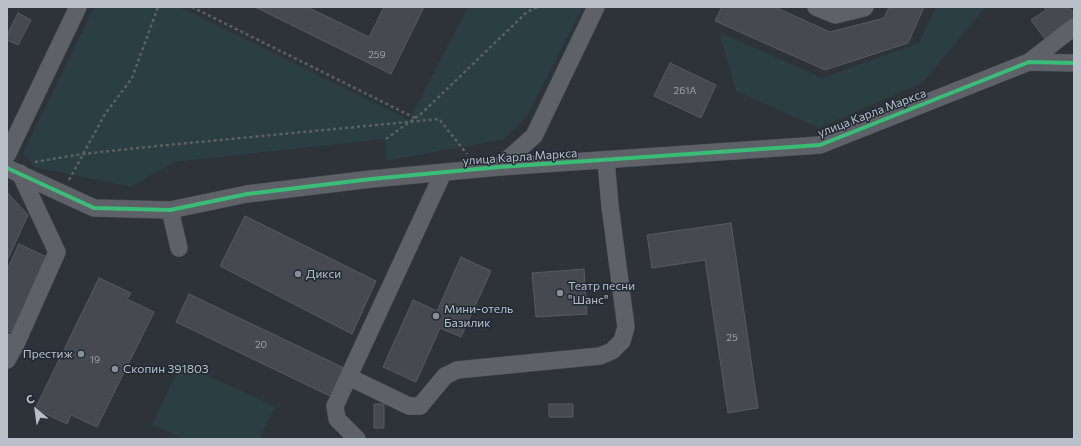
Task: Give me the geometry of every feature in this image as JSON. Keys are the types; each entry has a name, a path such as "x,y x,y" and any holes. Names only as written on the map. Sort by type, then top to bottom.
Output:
{"street":[{"path":"7,155 78,7"},
{"path":"499,167 534,136 596,7"},
{"path":"816,7 835,14 865,7"},
{"path":"1029,62 1074,27"},
{"path":"1029,62 1074,64"},
{"name":"улица Карла Маркса","path":"19,168 62,193 94,208 170,210 247,194 499,167 820,145 1029,62"},
{"path":"349,377 409,406 420,406 445,376 457,370 600,356 612,351 622,341 626,327 610,206 606,160"},
{"path":"10,349 57,252 19,168"},
{"path":"357,439 337,419 336,406 443,173"},
{"path":"170,210 179,248"}],"path":[{"path":"62,193 105,114 132,78 158,7"},
{"path":"192,7 415,118"},
{"path":"386,139 422,113 527,12 538,7"},
{"path":"19,168 83,154 439,119 480,169"}],"shaded area":[{"path":"94,7 180,7 409,120 468,7 577,7 582,9 527,116 504,139 386,161 385,139 174,162 131,187 34,167 23,153"},
{"path":"936,7 986,7 922,83 819,128 736,91 719,32 822,78 919,43"},
{"path":"181,363 275,407 259,439 184,439 152,425"}],"building":[{"path":"255,7 307,7 369,37 384,7 424,7 391,74"},
{"path":"722,7 775,7 830,32 884,18 889,7 924,7 908,43 825,70 715,21"},
{"path":"1044,7 1069,7 1074,14 1074,18 1045,39 1031,20 1046,10"},
{"path":"18,13 31,20 18,45 7,40 7,35"},
{"path":"670,63 716,85 701,118 654,96"},
{"path":"7,192 28,215 7,261"},
{"name":"Дикси","path":"245,216 376,281 352,334 220,266"},
{"path":"731,223 758,408 728,413 705,260 652,268 647,235"},
{"path":"19,244 49,258 13,333 7,331 7,270"},
{"path":"461,257 491,271 461,337 440,328 416,382 383,367 413,300 437,311"},
{"name":"Театр песни \"Шанс\"","path":"584,269 587,314 536,317 532,273"},
{"path":"99,278 131,293 127,299 154,312 97,427 71,415 67,424 35,409"},
{"path":"189,294 346,369 332,397 176,322"},
{"path":"374,404 384,404 384,428 374,428"},
{"path":"549,404 573,404 573,417 549,417"}],"cycle path":[{"path":"7,168 94,208 170,210 247,194 371,179 499,167 820,145 1029,62 1074,63"}],"place":[{"name":"Дикси","path":"298,274"},
{"name":"Театр песни \"Шанс\"","path":"560,293"},
{"name":"Мини-отель Базилик","path":"436,316"},
{"name":"Престиж","path":"81,354"},
{"name":"Скопин 391803","path":"115,369"}]}
